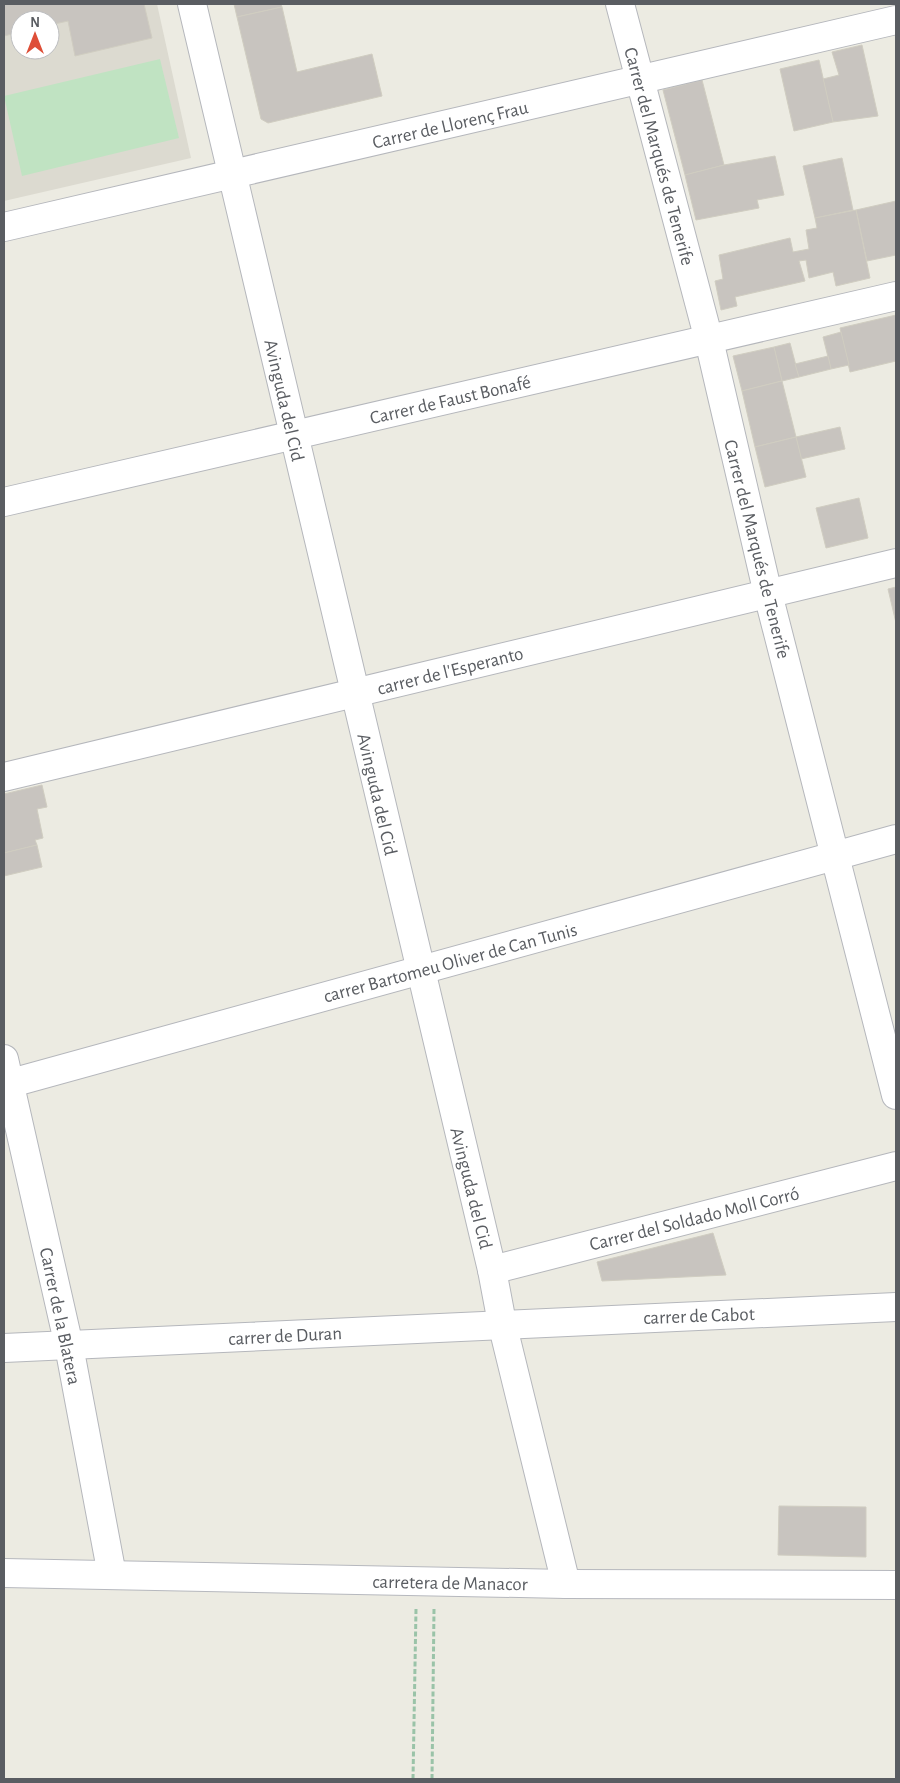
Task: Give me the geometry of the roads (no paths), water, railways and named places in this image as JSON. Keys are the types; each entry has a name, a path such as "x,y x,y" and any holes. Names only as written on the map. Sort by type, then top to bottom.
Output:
{"street":[{"name":"Avinguda del Cid","path":"192,4 419,970 492,1270 502,1323 566,1584"},
{"name":"Carrer del Marqués de Tenerife","path":"620,4 708,340 768,594 896,1095"},
{"name":"Carrer de Llorenç Frau","path":"4,227 896,20"},
{"name":"Carrer de Faust Bonafé","path":"4,502 896,296"},
{"name":"carrer de l'Esperanto","path":"4,777 896,563"},
{"name":"carrer Bartomeu Oliver de Can Tunis","path":"6,1076 419,970 896,839"},
{"name":"Carrer de la Blatera","path":"6,1076 69,1346 112,1575"},
{"name":"Carrer del Soldado Moll Corró","path":"492,1270 896,1166"},
{"name":"carrer de Cabot","path":"502,1323 896,1307"},
{"name":"carrer de Duran","path":"4,1348 502,1323"},
{"name":"carretera de Manacor","path":"4,1573 566,1584 896,1585"}]}
